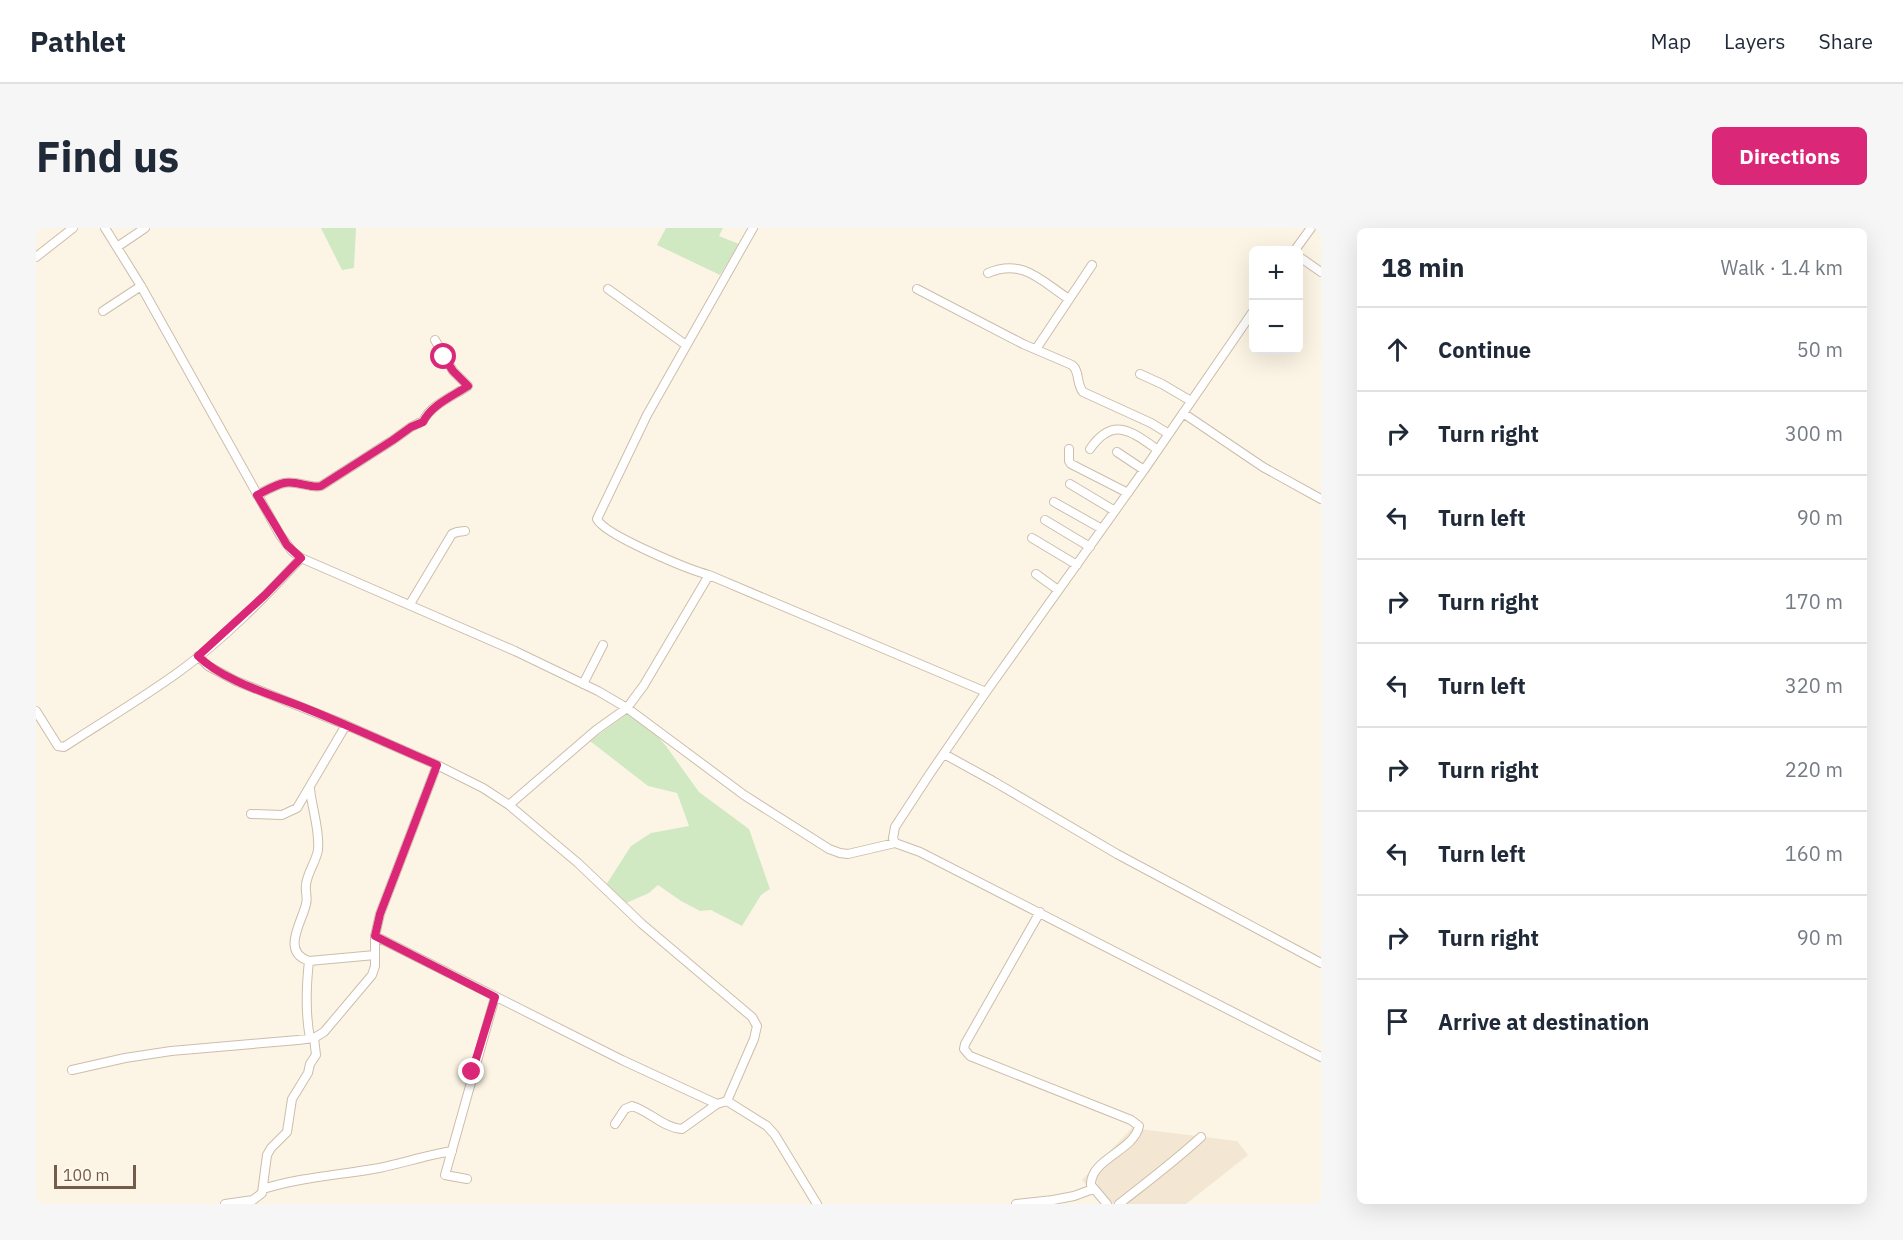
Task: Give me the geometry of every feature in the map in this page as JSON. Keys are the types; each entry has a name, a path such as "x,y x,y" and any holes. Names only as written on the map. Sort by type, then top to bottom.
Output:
{"street":[{"path":"36,257 73,228"},
{"path":"105,228 141,286 257,495 287,545 301,558 410,604 584,684 627,708 744,795 829,849 848,854 895,843 920,852 1321,1057"},
{"path":"117,248 145,228"},
{"path":"753,228 647,415 597,519 600,525 668,560 709,575 986,692"},
{"path":"1298,246 1311,228"},
{"path":"1303,259 1321,272"},
{"path":"1036,349 1092,264"},
{"path":"988,273 1014,267 1033,275 1069,299"},
{"path":"103,311 141,286"},
{"path":"608,289 686,345"},
{"path":"917,289 1014,340 1075,367 1083,392 1151,423 1169,434"},
{"path":"895,843 893,838 896,827 944,754 1249,317"},
{"path":"257,495 284,482 309,484 317,488 321,486 411,427 423,422 438,405 468,386 453,371 435,340"},
{"path":"1140,374 1191,401"},
{"path":"1183,413 1263,467 1321,499"},
{"path":"1090,448 1102,433 1122,429 1158,450"},
{"path":"1069,449 1071,464 1128,493"},
{"path":"1117,453 1144,470"},
{"path":"1070,484 1115,511"},
{"path":"1054,502 1102,529"},
{"path":"1045,520 1090,547"},
{"path":"410,604 452,534 465,531"},
{"path":"1032,538 1077,565"},
{"path":"36,711 58,746 62,747 179,672 265,595 301,558"},
{"path":"1036,574 1058,590"},
{"path":"509,805 596,730 627,708 644,685 709,575"},
{"path":"584,684 603,645"},
{"path":"198,656 208,666 237,681 437,765 483,788 509,805 578,863 635,918 740,1006 755,1022 754,1039 728,1101"},
{"path":"251,814 274,816 286,814 297,808 346,725"},
{"path":"944,754 1127,859 1321,963"},
{"path":"72,1070 171,1051 312,1038 324,1032 372,975 375,936 380,914 437,765"},
{"path":"310,789 318,848 306,881 306,904 297,925 295,942 297,951 302,958 309,961 375,955"},
{"path":"1041,912 964,1049 970,1056 1131,1120 1139,1126 1133,1139 1096,1169 1091,1179 1094,1189 1107,1204"},
{"path":"375,936 622,1060 717,1104"},
{"path":"225,1204 253,1200 260,1196 267,1155 286,1132 292,1099 316,1055 306,1013 309,961"},
{"path":"466,1179 445,1175 472,1072 495,997"},
{"path":"615,1124 626,1109 632,1106 674,1128 682,1129 717,1104 728,1101 767,1126 776,1135 818,1204"},
{"path":"1119,1204 1201,1137"},
{"path":"263,1189 300,1179 379,1167 452,1151"},
{"path":"1016,1204 1074,1196 1094,1189"}],"shaded area":[{"path":"1132,1128 1237,1141 1248,1155 1186,1204 1102,1204 1082,1180"}],"green space":[{"path":"321,228 356,228 354,268 342,270"},
{"path":"666,228 723,228 719,236 739,244 720,275 657,245"},
{"path":"634,709 666,746 699,792 749,829 770,889 761,895 742,926 711,910 700,911 658,885 649,893 624,904 606,885 631,846 651,833 689,826 677,793 648,786 590,741"}],"route":[{"path":"444,357 453,371 468,386 438,405 423,422 411,427 317,488 309,484 284,482 257,495 280,536 301,558 265,595 198,656 208,666 237,681 437,765 380,914 375,936 495,997 472,1072"}]}
